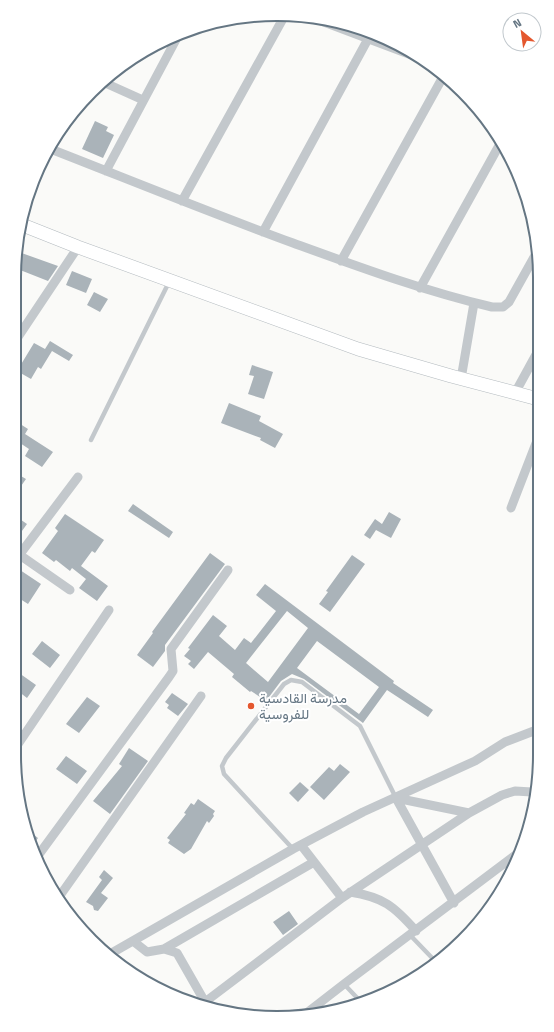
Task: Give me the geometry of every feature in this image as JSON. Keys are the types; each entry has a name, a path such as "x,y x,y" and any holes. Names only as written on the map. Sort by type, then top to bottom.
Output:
{"street":[{"path":"182,201 282,21"},
{"path":"351,33 391,47"},
{"path":"263,232 368,39"},
{"path":"106,171 175,42"},
{"path":"341,261 441,81"},
{"path":"109,85 143,100"},
{"path":"420,288 498,147"},
{"path":"54,150 341,261 420,288 474,303 496,308 506,305 532,260"},
{"path":"26,227 78,248 358,349 461,379 533,398"},
{"path":"21,333 78,248"},
{"path":"461,379 474,303"},
{"path":"515,393 533,360"},
{"path":"511,508 533,451"},
{"path":"21,547 78,477"},
{"path":"21,555 70,590"},
{"path":"40,853 173,671 170,649 228,570"},
{"path":"21,740 109,610"},
{"path":"62,893 201,696"},
{"path":"114,952 293,849 363,812 475,761 505,742 533,731"},
{"path":"212,1002 342,898 422,844 469,813 502,795 515,791 530,792"},
{"path":"396,798 469,813"},
{"path":"396,798 454,903"},
{"path":"301,845 342,898"},
{"path":"312,1009 511,859"},
{"path":"133,942 147,952 164,949 314,862"},
{"path":"350,892 371,895 387,902 413,933"},
{"path":"164,949 177,953 203,1000"}],"lane":[{"path":"92,440 169,281"},
{"path":"293,849 224,774 222,766 226,758 284,684 291,680 302,682 360,726 396,798"},
{"path":"413,933 433,958"},
{"path":"344,984 357,998"}],"building":[{"path":"95,121 108,127 106,131 114,135 103,158 82,149"},
{"path":"22,253 58,266 48,281 21,271"},
{"path":"72,271 92,279 86,293 66,285"},
{"path":"94,292 108,299 100,312 87,305"},
{"path":"50,341 73,355 69,361 52,351 41,369 38,367 31,379 21,373 21,364 34,343 45,349"},
{"path":"252,365 273,372 264,399 248,394 254,376 249,375"},
{"path":"229,403 261,416 259,421 283,434 275,448 260,440 261,438 221,423"},
{"path":"21,424 28,429 25,434 53,452 42,467 25,456 29,449 21,444"},
{"path":"21,476 26,479 21,486"},
{"path":"133,504 173,532 169,538 128,511"},
{"path":"389,512 401,519 391,538 376,530 370,539 364,535 375,519 382,524"},
{"path":"65,514 104,540 95,553 92,551 81,566 108,586 97,601 79,588 86,579 72,568 70,571 56,560 54,562 42,553 58,531 55,528"},
{"path":"21,520 27,524 21,532"},
{"path":"210,553 225,564 165,645 165,651 153,667 137,655"},
{"path":"352,555 365,564 330,612 319,604 328,592 326,591"},
{"path":"21,571 41,584 28,604 21,600"},
{"path":"265,584 394,681 393,683 433,710 428,717 387,690 363,723 304,679 292,674 281,681 266,701 251,691 250,692 232,677 234,674 208,652 194,669 188,664 191,661 184,656 190,649 188,648 213,615 227,626 219,636 235,650 244,638 251,643 276,611 256,595","holes":["287,611 308,628 268,682 246,663","317,641 379,687 359,714 297,668"]},
{"path":"42,641 60,655 50,668 32,654"},
{"path":"21,674 36,685 27,698 21,693"},
{"path":"172,693 188,704 178,716 167,708 169,705 165,702"},
{"path":"87,697 100,706 79,733 66,724"},
{"path":"129,748 148,761 110,814 93,801 122,766 119,764"},
{"path":"66,756 87,771 77,784 56,769"},
{"path":"340,764 350,772 324,800 310,787 329,767 334,771"},
{"path":"300,782 309,790 298,802 289,793"},
{"path":"198,799 215,811 213,814 214,816 209,823 207,821 191,849 184,854 168,843 170,840 167,838 186,814 184,813 191,803 194,805"},
{"path":"104,870 113,878 101,893 108,898 98,911 94,910 93,906 86,902 102,880 99,877"},
{"path":"289,911 298,924 283,935 273,922"}],"place":[{"name":"مدرسة القادسية للفروسية","path":"251,706"}]}
